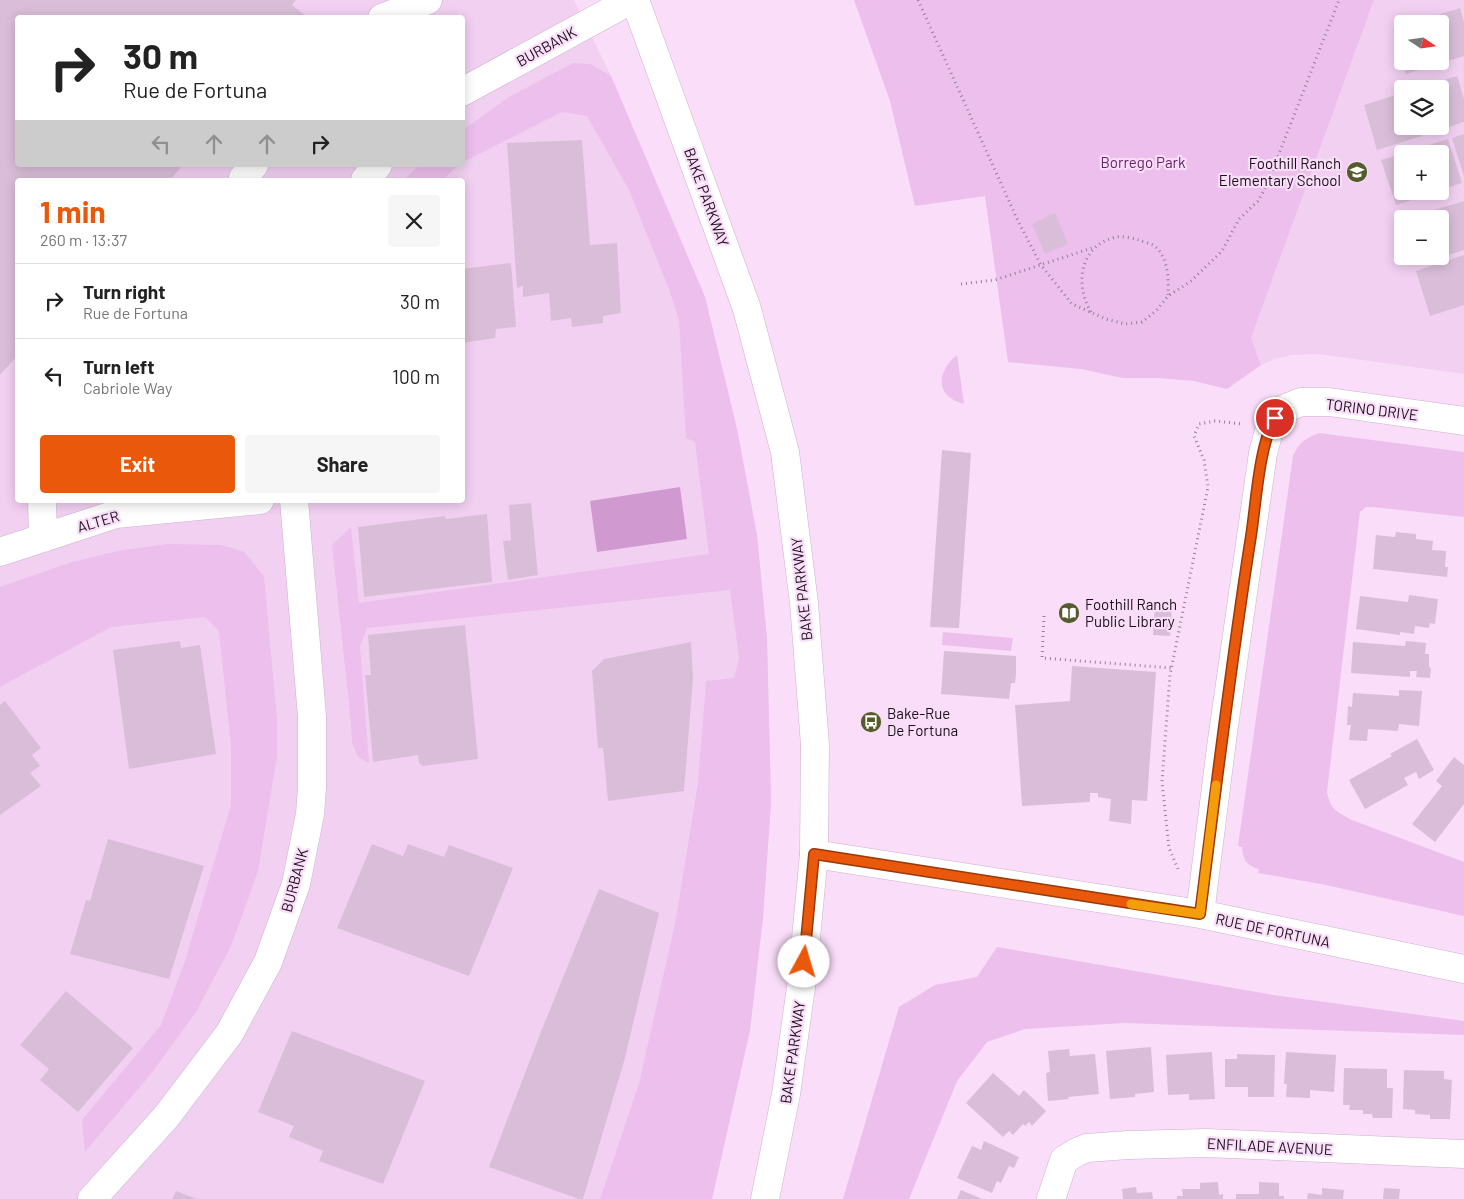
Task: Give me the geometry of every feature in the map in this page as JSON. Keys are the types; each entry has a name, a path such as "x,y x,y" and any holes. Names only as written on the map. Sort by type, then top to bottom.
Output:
{"street":[{"path":"396,11 428,0"},
{"name":"BURBANK","path":"465,90 631,0"},
{"name":"BAKE PARKWAY","path":"635,0 747,309 785,452 804,603 815,744 814,854 802,980 788,1085 765,1199"},
{"path":"243,178 252,167"},
{"path":"368,178 376,167"},
{"name":"TORINO DRIVE","path":"1275,418 1301,402 1329,402 1464,421"},
{"path":"1200,914 1248,551 1263,453 1275,418"},
{"path":"42,503 44,538"},
{"name":"ALTER","path":"0,552 116,514 229,503"},
{"name":"BURBANK","path":"92,1199 166,1117 229,1034 268,962 296,884 310,814 312,717 294,503"},
{"name":"RUE DE FORTUNA","path":"814,854 1200,914 1464,969"},
{"name":"ENFILADE AVENUE","path":"1051,1199 1064,1160 1087,1148 1206,1143 1464,1154"}],"path":[{"path":"918,0 1018,221 1041,265 1072,304 1106,319 1125,324 1142,322 1156,311 1168,296 1191,281 1222,251 1239,219 1258,201 1266,187 1339,0"},
{"path":"961,284 994,280 1096,246 1117,237 1134,238 1154,245 1166,262 1169,282 1168,296"},
{"path":"1091,312 1084,300 1082,275 1089,255 1096,246"},
{"path":"1181,873 1169,848 1162,782 1172,668 1208,487 1204,460 1194,436 1199,424 1215,421 1275,418"},
{"path":"1044,616 1042,658 1172,668"}],"shaded area":[{"path":"0,0 574,0 611,76 705,297 737,429 757,535 767,639 771,802 763,917 750,1030 712,1199 0,1199"},
{"name":"Foothill Ranch Elementary School","path":"1374,0 1464,0 1464,374 1319,354 1292,355 1274,359 1261,365 1251,338"},
{"path":"680,487 687,539 597,552 590,501"}],"green space":[{"name":"Borrego Park","path":"854,0 1374,0 1251,338 1261,365 1227,389 1194,381 1159,378 1123,378 1081,369 1008,362 985,196 915,206 890,101"},
{"path":"573,63 590,64 611,76 705,297 737,429 757,535 767,639 771,802 763,917 750,1030 712,1199 600,1199 639,1084 676,919 698,783 706,681 734,678 739,658 730,590 367,628 360,646 369,763 358,757 352,742 332,545 351,527 359,603 709,554 695,442 686,438 679,320 669,289 629,190 587,116 562,112 465,161 465,129 509,97"},
{"path":"417,167 456,167 445,178 406,178"},
{"path":"957,355 964,404 948,396 942,383 945,369"},
{"path":"1319,433 1464,452 1464,517 1373,507 1366,507 1360,512 1327,792 1332,807 1352,820 1464,862 1464,916 1326,885 1258,873 1259,869 1248,864 1244,858 1242,847 1238,846 1293,456 1303,442"},
{"path":"169,544 221,545 244,552 264,576 277,720 277,756 258,871 232,944 196,1012 154,1070 85,1152 82,1120 161,1025 185,961 231,805 231,746 219,631 205,617 111,627 0,687 0,587 69,563 122,550"},
{"path":"943,632 1013,638 1011,651 942,645"},
{"path":"997,947 1273,995 1464,1021 1464,1035 1125,1023 1025,1029 987,1042 957,1081 909,1199 843,1199 899,1007 935,985 977,977"}],"building":[{"path":"0,0 296,0 292,5 304,15 15,15 15,167 181,167 172,178 15,178 15,358 0,375"},
{"path":"1460,8 1464,22 1464,56 1449,61 1449,15 1438,15"},
{"path":"1405,70 1419,70 1406,74"},
{"path":"1457,76 1464,99 1464,122 1449,127 1449,80 1444,80"},
{"path":"1394,96 1394,135 1422,136 1377,150 1364,105"},
{"path":"1464,134 1464,176 1452,138"},
{"path":"1448,139 1462,183 1449,187 1449,145 1429,145"},
{"path":"582,140 590,245 617,243 621,313 603,316 603,323 572,327 571,318 551,321 549,293 523,297 523,286 517,288 507,143"},
{"path":"1394,156 1394,199 1381,160"},
{"path":"1394,200 1412,200 1396,205"},
{"path":"1464,201 1464,250 1449,255 1449,210 1434,210"},
{"path":"1055,213 1068,244 1045,254 1032,224"},
{"path":"1464,255 1464,305 1430,316 1416,271 1434,265 1449,265 1449,260"},
{"path":"511,263 516,327 496,329 495,338 465,343 465,269"},
{"path":"942,450 971,453 959,628 930,627"},
{"path":"531,503 538,575 508,580 503,541 511,540 509,505"},
{"path":"487,514 492,582 364,597 358,527 445,516 446,519"},
{"path":"1396,532 1416,534 1416,539 1433,541 1432,550 1446,551 1445,567 1448,567 1447,577 1373,569 1376,535 1395,537"},
{"path":"1409,595 1438,599 1435,624 1430,623 1429,628 1415,626 1414,634 1400,632 1400,635 1356,629 1360,596 1408,602"},
{"path":"1155,604 1172,605 1170,636 1153,635"},
{"path":"465,625 478,759 423,766 419,763 418,755 373,762 365,675 371,675 368,635"},
{"path":"180,641 181,648 200,645 216,754 129,769 113,650"},
{"path":"1406,641 1426,643 1425,654 1429,654 1430,678 1416,677 1417,671 1410,671 1410,677 1351,673 1353,642 1405,646"},
{"path":"691,642 693,678 684,791 608,801 603,748 598,748 592,671 604,659"},
{"path":"944,651 1016,656 1015,683 1011,683 1009,699 941,694"},
{"path":"1072,666 1156,672 1147,801 1132,800 1131,824 1109,821 1111,799 1098,797 1098,793 1090,793 1090,802 1022,806 1015,705 1070,701"},
{"path":"1399,690 1422,691 1419,726 1399,724 1398,731 1368,729 1367,741 1349,740 1351,725 1347,725 1348,706 1352,707 1353,693 1399,696"},
{"path":"5,701 41,748 32,755 40,766 30,773 41,786 0,815 0,705"},
{"path":"1417,739 1434,770 1419,779 1416,772 1404,778 1408,785 1365,809 1349,780 1392,756 1390,754"},
{"path":"1454,757 1464,765 1464,804 1435,842 1412,824 1442,786 1436,781"},
{"path":"108,839 204,866 169,979 70,954 86,900 90,901"},
{"path":"372,844 403,856 408,844 444,857 449,845 513,868 469,976 337,928"},
{"path":"599,889 659,913 625,1058 583,1199 579,1199 489,1167"},
{"path":"66,991 133,1048 78,1112 40,1080 49,1069 20,1045"},
{"path":"292,1031 425,1081 383,1184 319,1161 323,1151 289,1137 294,1126 258,1112"},
{"path":"1151,1047 1154,1092 1135,1094 1135,1097 1110,1099 1106,1051"},
{"path":"1069,1049 1070,1056 1095,1054 1099,1094 1048,1101 1046,1073 1050,1072 1048,1051"},
{"path":"1212,1052 1215,1099 1189,1100 1189,1094 1168,1095 1166,1055"},
{"path":"1286,1052 1336,1055 1334,1092 1310,1090 1310,1098 1286,1097 1287,1084 1284,1084"},
{"path":"1237,1054 1275,1055 1274,1097 1248,1097 1248,1087 1225,1087 1225,1059 1237,1059"},
{"path":"1344,1068 1387,1069 1387,1088 1393,1088 1392,1118 1373,1118 1372,1114 1363,1114 1363,1110 1349,1110 1350,1105 1343,1105"},
{"path":"1404,1070 1444,1071 1444,1079 1452,1080 1450,1119 1430,1119 1430,1115 1415,1114 1415,1110 1403,1109"},
{"path":"993,1073 1019,1096 1024,1090 1046,1111 1032,1126 1029,1122 1025,1126 1023,1124 1013,1135 1009,1131 1003,1137 966,1103"},
{"path":"984,1141 1019,1157 1014,1168 1009,1166 1001,1183 997,1181 992,1193 957,1178 972,1146 981,1150"},
{"path":"1218,1182 1219,1195 1223,1194 1223,1199 1177,1199 1177,1196 1183,1196 1182,1189 1200,1189 1200,1183"},
{"path":"1259,1182 1279,1183 1279,1196 1284,1196 1284,1199 1236,1199 1236,1194 1259,1194"},
{"path":"1136,1187 1137,1193 1152,1192 1153,1199 1123,1199 1122,1189"},
{"path":"1322,1188 1344,1190 1343,1199 1307,1199 1308,1193 1322,1195"},
{"path":"1384,1188 1400,1189 1399,1199 1383,1199"},
{"path":"961,1190 982,1199 957,1199"},
{"path":"176,1191 197,1199 172,1199"}],"slow traffic":[{"path":"1131,904 1200,914 1216,785"}],"place":[{"name":"Foothill Ranch Elementary School","path":"1357,172"},
{"name":"Foothill Ranch Public Library","path":"1069,613"},
{"name":"Bake-Rue De Fortuna","path":"871,722"}],"route":[{"path":"804,962 814,854 1200,914 1248,551 1263,453 1270,427 1275,418"}]}
